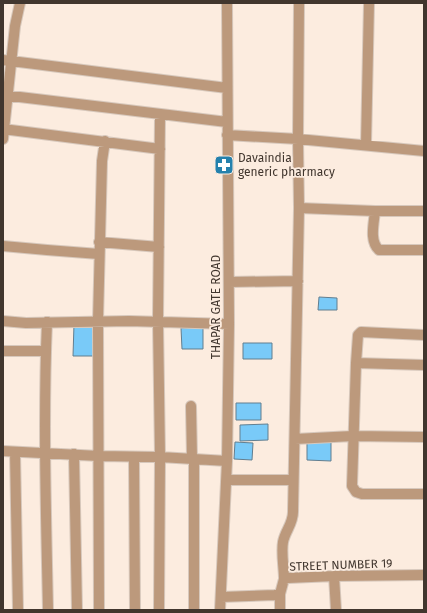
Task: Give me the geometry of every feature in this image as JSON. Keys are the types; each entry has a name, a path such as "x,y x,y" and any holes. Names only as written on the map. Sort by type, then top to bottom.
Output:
{"street":[{"path":"3,140 7,61 20,3"},
{"name":"THAPAR GATE ROAD","path":"220,610 227,461 230,324 227,135 227,3"},
{"path":"284,579 283,544 285,535 293,520 299,208 299,3"},
{"path":"366,145 369,3"},
{"path":"7,61 227,88"},
{"path":"6,95 227,122"},
{"path":"159,610 160,457 158,321 160,114"},
{"path":"4,129 160,149"},
{"path":"227,135 298,139 424,151"},
{"path":"99,610 99,242 102,161 105,141"},
{"path":"299,208 424,211"},
{"path":"375,211 373,240 375,246 379,250 424,250"},
{"path":"99,242 159,247"},
{"path":"3,246 99,254"},
{"path":"229,282 298,280"},
{"path":"3,321 158,321 230,324"},
{"path":"47,322 44,453 48,610"},
{"path":"424,335 361,332 358,335 352,486 356,492 362,494 424,494"},
{"path":"3,351 46,351"},
{"path":"356,363 424,365"},
{"path":"191,406 193,459 194,610"},
{"path":"295,439 354,436 424,437"},
{"path":"3,451 227,461"},
{"path":"15,452 18,610"},
{"path":"74,454 77,610"},
{"path":"134,457 135,610"},
{"path":"226,480 293,480"},
{"name":"STREET NUMBER 19","path":"280,610 280,594 284,579 334,576 424,575"},
{"path":"334,576 336,610"},
{"path":"221,597 280,594"}],"building":[{"path":"319,297 337,298 337,310 318,310"},
{"path":"74,324 97,324 96,356 73,356"},
{"path":"203,327 203,349 182,349 181,328"},
{"path":"243,343 272,343 272,359 243,359"},
{"path":"236,403 261,403 261,420 236,420"},
{"path":"268,424 268,440 240,441 240,425"},
{"path":"235,442 253,443 252,460 234,459"},
{"path":"307,442 331,442 331,461 307,460"}],"place":[{"name":"Davaindia generic pharmacy","path":"224,165"}]}
